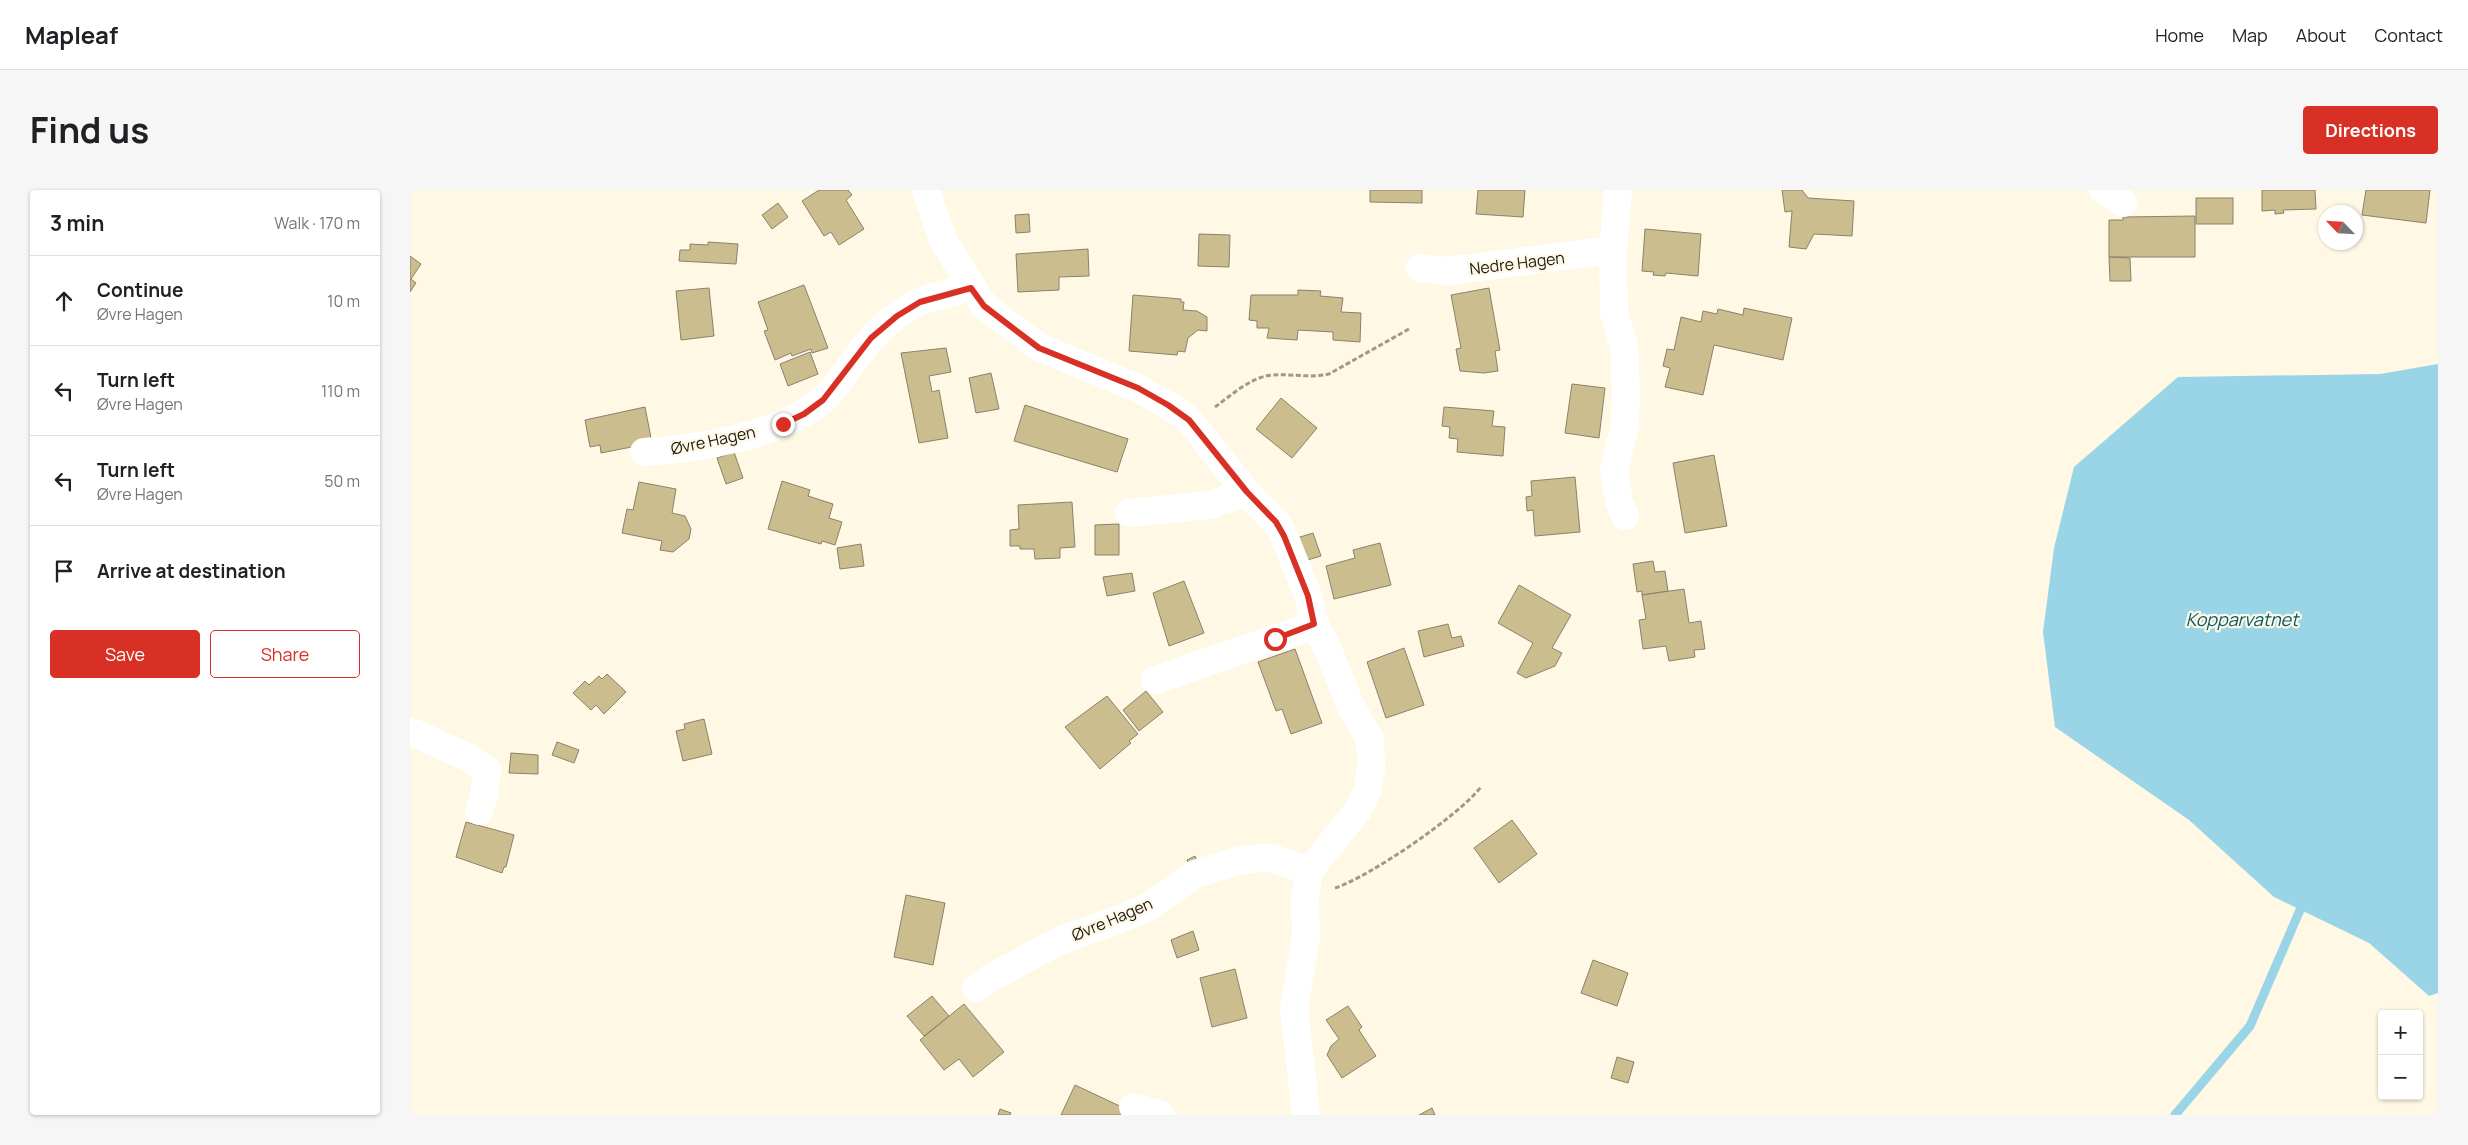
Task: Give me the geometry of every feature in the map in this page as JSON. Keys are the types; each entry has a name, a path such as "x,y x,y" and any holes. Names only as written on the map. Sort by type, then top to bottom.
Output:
{"lane":[{"path":"926,190 943,240 971,288 984,306 1039,348 1138,388 1168,405 1192,423 1247,492 1276,522 1284,536 1308,596 1314,624 1327,647 1351,708 1370,738 1371,768 1368,789 1358,810 1309,871 1305,897 1306,937 1294,1008 1306,1115"},
{"path":"1618,190 1613,253 1614,313 1624,346 1626,392 1625,424 1614,471 1619,502 1626,516"},
{"name":"Nedre Hagen","path":"1420,268 1448,271 1597,252 1613,253"},
{"name":"Øvre Hagen","path":"644,452 676,450 706,444 783,424 804,414 823,400 871,338 897,316 920,302 971,288"},
{"path":"1129,513 1209,505 1247,492"},
{"path":"1156,680 1314,624"},
{"path":"410,731 467,757 487,770 484,795 479,811"},
{"name":"Øvre Hagen","path":"976,988 992,977 1059,941 1123,918 1150,906 1195,874 1238,861 1258,858 1272,858 1309,871"},
{"path":"1133,1107 1161,1115"}],"path":[{"path":"1192,423 1241,388 1265,376 1318,376 1329,374 1409,329"},
{"path":"1326,892 1363,875 1409,846 1473,797 1481,786"}],"water":[{"name":"Kopparvatnet","path":"2438,364 2438,993 2429,996 2369,943 2274,897 2189,820 2055,727 2043,632 2054,548 2074,467 2178,377 2380,374"}],"building":[{"path":"819,190 848,190 852,195 846,200 864,229 839,245 831,232 824,236 802,201"},
{"path":"1370,190 1422,190 1422,203 1370,202"},
{"path":"1478,190 1525,190 1523,217 1476,214"},
{"path":"1782,190 1802,190 1808,198 1854,201 1852,236 1814,234 1806,249 1789,247 1792,211 1785,212"},
{"path":"2262,190 2315,190 2316,209 2283,210 2284,213 2275,214 2275,210 2262,211"},
{"path":"2366,190 2430,190 2426,223 2363,215"},
{"path":"2196,198 2233,198 2233,224 2196,224"},
{"path":"778,203 788,217 772,229 762,215"},
{"path":"1029,214 1030,232 1016,233 1015,215"},
{"path":"2195,216 2195,257 2109,257 2109,220 2123,220 2123,217"},
{"path":"1645,229 1701,234 1698,276 1666,273 1665,276 1653,275 1654,272 1642,271"},
{"path":"1199,234 1230,235 1229,267 1198,266"},
{"path":"708,242 738,244 736,264 679,261 680,250 690,250 690,244 708,245"},
{"path":"1088,249 1089,276 1059,277 1059,290 1018,292 1016,254"},
{"path":"410,256 421,264 411,279 416,283 410,292"},
{"path":"2109,257 2130,258 2131,281 2110,281"},
{"path":"804,285 828,348 812,353 811,349 792,356 791,353 775,360 764,331 768,330 758,302"},
{"path":"709,288 714,336 681,340 676,291"},
{"path":"1489,288 1500,350 1495,351 1498,371 1484,373 1460,371 1456,349 1461,348 1451,295"},
{"path":"1298,290 1321,291 1320,296 1343,298 1341,312 1361,313 1360,342 1333,340 1333,332 1298,330 1297,340 1267,338 1269,328 1257,328 1257,321 1249,320 1251,295 1298,295"},
{"path":"1133,295 1181,299 1181,302 1184,302 1183,310 1197,311 1207,317 1207,331 1198,330 1188,338 1185,352 1178,351 1177,355 1129,351"},
{"path":"1744,308 1792,318 1783,360 1714,345 1703,395 1665,387 1670,368 1663,366 1667,349 1674,350 1681,317 1701,322 1703,311 1717,314 1718,309 1743,315"},
{"path":"946,348 951,372 929,376 932,392 939,390 948,438 919,443 901,353"},
{"path":"810,352 818,374 788,386 780,364"},
{"path":"991,373 999,409 976,413 969,378"},
{"path":"1572,384 1605,388 1599,438 1565,433"},
{"path":"1281,398 1317,428 1292,458 1256,429"},
{"path":"1025,405 1128,439 1117,472 1014,441"},
{"path":"645,407 652,443 601,453 600,445 590,447 585,420"},
{"path":"1444,407 1494,411 1492,426 1505,427 1503,456 1457,452 1458,439 1449,438 1450,427 1442,426"},
{"path":"734,452 743,478 726,484 717,458"},
{"path":"1714,455 1727,526 1685,533 1673,463"},
{"path":"1575,477 1580,532 1535,536 1533,510 1527,511 1526,497 1532,496 1531,481"},
{"path":"782,481 810,490 808,496 833,504 829,518 842,522 835,545 822,541 821,544 768,529"},
{"path":"639,482 676,489 672,513 685,516 691,529 689,539 673,552 660,550 662,541 622,533 627,509 633,510"},
{"path":"1072,502 1075,547 1060,548 1060,558 1035,559 1034,549 1020,549 1020,546 1010,546 1010,530 1019,529 1018,505"},
{"path":"1119,524 1119,555 1095,555 1095,525"},
{"path":"1313,533 1321,556 1304,561 1297,538"},
{"path":"1380,543 1391,585 1334,599 1326,566 1355,558 1353,550"},
{"path":"861,544 864,566 840,569 837,548"},
{"path":"1653,561 1655,572 1665,571 1668,591 1642,595 1642,591 1637,592 1633,564"},
{"path":"1132,573 1135,591 1107,596 1103,577"},
{"path":"1184,581 1204,633 1169,646 1153,593"},
{"path":"1519,585 1571,615 1552,648 1562,653 1555,666 1526,678 1517,673 1533,643 1498,623"},
{"path":"1684,589 1689,623 1701,621 1705,649 1694,650 1695,657 1669,661 1666,646 1643,649 1639,620 1646,619 1642,595"},
{"path":"1448,624 1452,638 1461,636 1464,646 1424,657 1418,631"},
{"path":"1404,648 1424,705 1386,718 1367,662"},
{"path":"1295,649 1322,723 1291,734 1282,709 1276,711 1258,662"},
{"path":"607,674 626,692 604,714 596,705 591,710 573,693 585,681 589,685 599,676 602,679"},
{"path":"1146,691 1163,712 1139,731 1123,710"},
{"path":"1107,696 1138,734 1129,741 1131,743 1100,769 1065,727"},
{"path":"704,719 712,754 683,761 676,731 685,729 684,724"},
{"path":"557,742 579,750 574,763 552,755"},
{"path":"511,753 538,755 538,774 509,773"},
{"path":"1512,820 1537,854 1499,883 1474,848"},
{"path":"466,822 514,835 506,867 504,867 502,873 456,857"},
{"path":"1195,856 1198,863 1190,867 1187,860"},
{"path":"906,895 945,903 933,965 894,957"},
{"path":"1193,931 1199,950 1177,958 1171,940"},
{"path":"1593,960 1628,973 1617,1006 1581,993"},
{"path":"1235,969 1247,1018 1212,1027 1200,978"},
{"path":"932,996 949,1016 924,1036 907,1016"},
{"path":"964,1004 1004,1052 973,1077 959,1059 944,1070 920,1040"},
{"path":"1348,1006 1362,1027 1359,1030 1376,1056 1342,1078 1327,1055 1331,1046 1339,1039 1326,1020"},
{"path":"1617,1057 1634,1062 1628,1083 1611,1078"},
{"path":"1075,1085 1126,1109 1123,1115 1061,1115"},
{"path":"1432,1108 1435,1115 1419,1115"},
{"path":"1000,1109 1011,1113 1010,1115 998,1115"}],"waterway":[{"path":"2175,1115 2250,1026 2300,910"}],"route":[{"path":"783,424 804,414 823,400 871,338 897,316 920,302 971,288 984,306 1039,348 1138,388 1168,405 1189,420 1200,432 1247,492 1276,522 1284,536 1308,596 1314,624 1275,639"}]}
